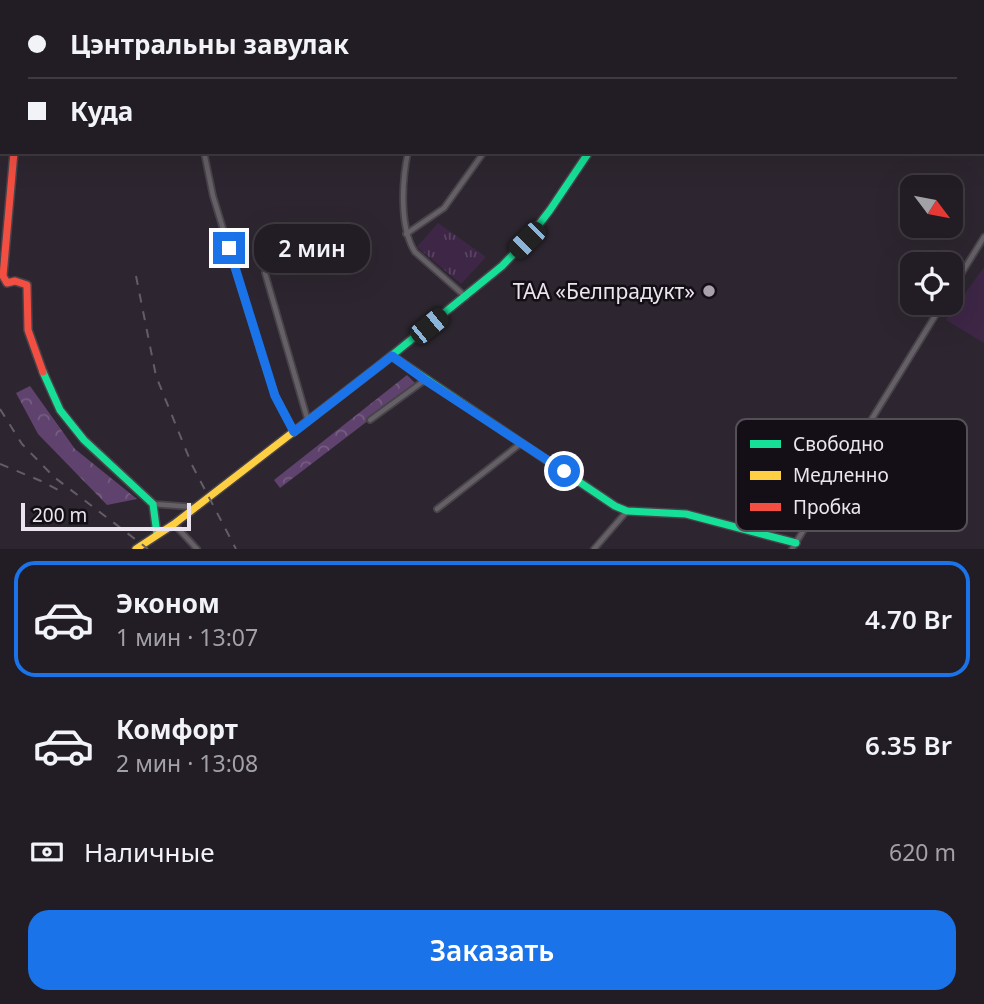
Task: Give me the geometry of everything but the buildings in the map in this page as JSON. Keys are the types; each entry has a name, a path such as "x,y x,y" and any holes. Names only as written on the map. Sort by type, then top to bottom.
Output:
{"street":[{"path":"14,154 3,276 7,283 15,281 27,285 28,330 46,381 60,410 84,440 153,504 197,507"},
{"path":"204,154 213,196 261,353 275,396 294,432"},
{"path":"408,154 404,181 406,234 415,252 466,297"},
{"path":"406,234 444,208 483,154"},
{"path":"136,549 197,507 466,297 527,240 588,154"},
{"path":"963,271 984,237"},
{"path":"265,272 309,421"},
{"path":"872,419 936,315"},
{"path":"392,356 615,506 627,511 686,514 736,529"},
{"path":"370,420 425,380"},
{"path":"437,509 520,444"},
{"path":"153,504 157,534"},
{"path":"594,549 627,511"},
{"path":"174,524 197,549"},
{"path":"743,531 794,546 803,531"}],"green space":[{"path":"438,223 486,257 461,284 417,247"},
{"path":"984,267 984,343 946,320 950,315 963,315 963,296"},
{"path":"407,375 416,384 280,488 274,480"},
{"path":"30,386 75,449 137,499 107,505 38,434 16,393"}],"railway":[{"path":"136,276 156,376 192,465 236,549"},
{"path":"0,409 22,444 54,477 148,549"},
{"path":"0,464 64,493"}],"traffic: fast":[{"path":"380,365 502,266 550,210 588,154"},
{"path":"392,356 615,506 627,511 686,514 736,527"},
{"path":"43,372 60,410 84,440 153,504 157,534"},
{"path":"750,531 796,543"}],"traffic: slow":[{"path":"136,549 174,524 380,365"}],"traffic: jam":[{"path":"14,154 3,276 7,283 15,281 27,285 28,330 43,372"}],"place":[{"name":"ТАА «Белпрадукт»","path":"709,291"}],"route":[{"path":"229,248 275,396 294,432 392,356 564,471"}]}
